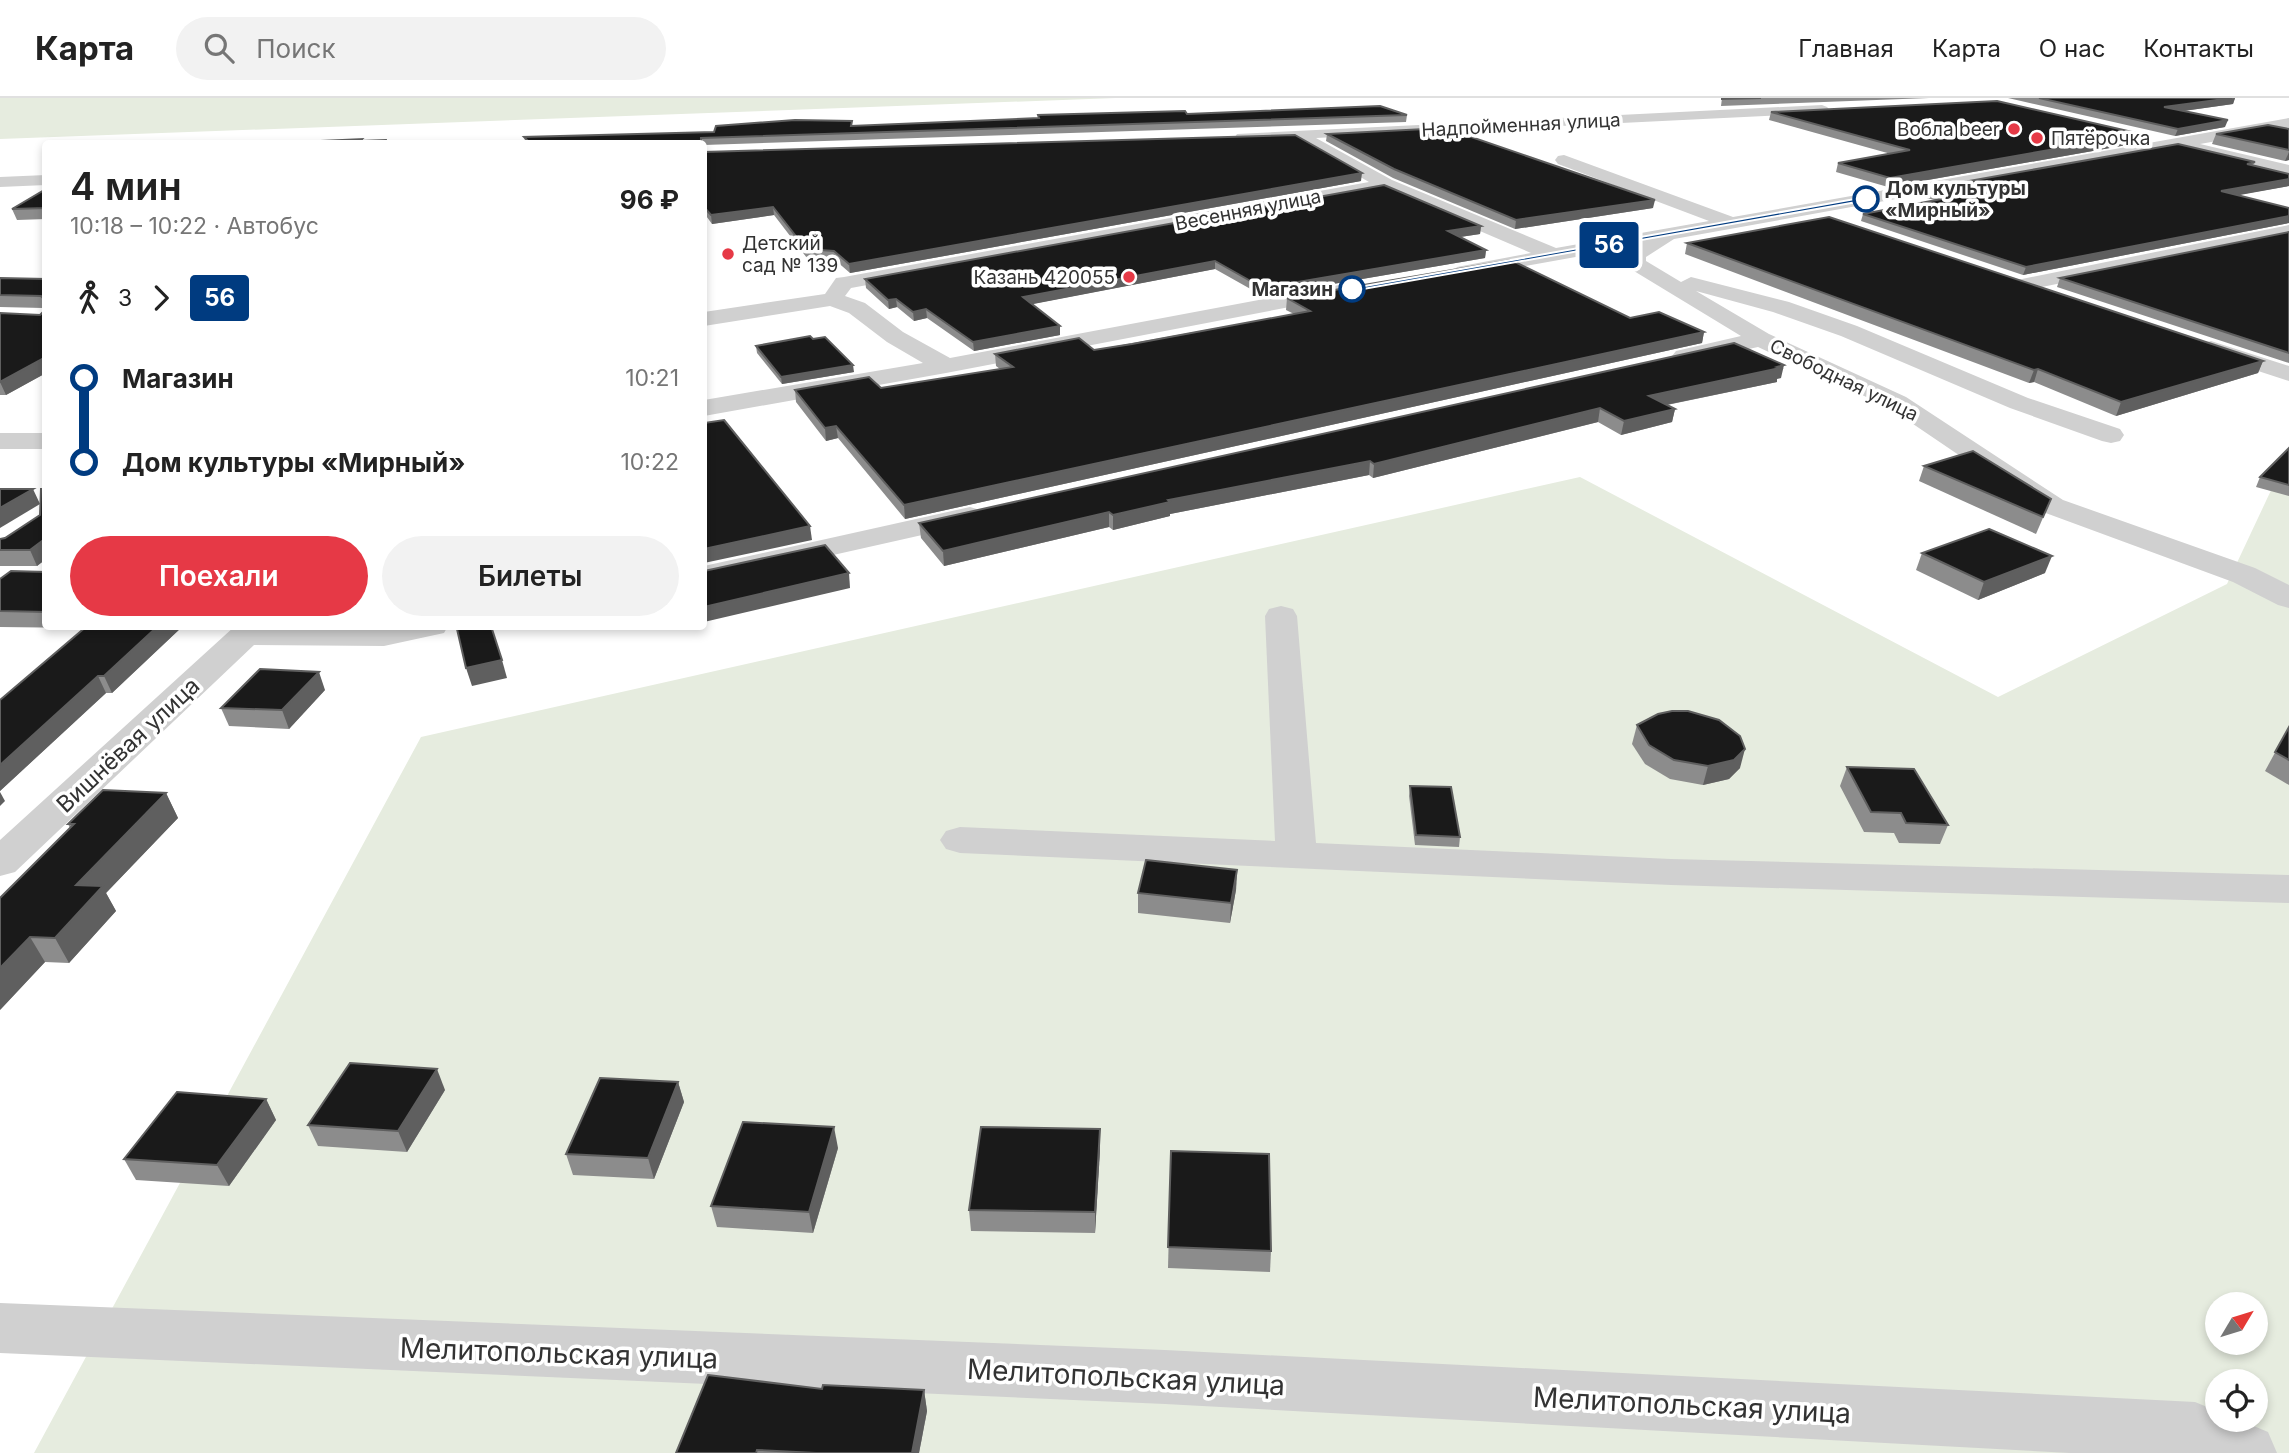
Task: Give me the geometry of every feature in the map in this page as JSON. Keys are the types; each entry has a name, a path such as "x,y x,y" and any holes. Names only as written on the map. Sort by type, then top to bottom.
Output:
{"street":[{"name":"Надпойменная улица","path":"1228,137 1834,110"},
{"path":"1448,273 2289,123"},
{"path":"1298,135 1386,184 1565,253 1644,268 1781,307 1849,331 2019,403 2111,435"},
{"path":"2139,136 2289,170"},
{"path":"1564,160 1731,223"},
{"path":"0,182 42,180"},
{"name":"Весенняя улица","path":"707,319 832,299 844,283 1011,250 1093,239 1386,184"},
{"path":"1801,211 1840,224"},
{"path":"2022,285 2289,231"},
{"path":"1644,268 1636,255 1645,247 1671,234"},
{"name":"Свободная улица","path":"1644,268 1761,339 1897,402 2053,506 2244,575 2289,598"},
{"path":"1996,276 2060,298"},
{"path":"707,407 946,366 1355,288"},
{"path":"832,299 857,307 895,337 946,366"},
{"path":"1653,363 1761,339"},
{"path":"2187,340 2289,374"},
{"path":"0,441 42,441"},
{"path":"707,574 989,512"},
{"path":"1281,616 1296,854"},
{"path":"251,631 384,636 413,630"},
{"name":"Вишнёвая улица","path":"0,863 251,631"},
{"path":"960,840 1671,872 2289,889"},
{"name":"Мелитопольская улица","path":"0,1328 489,1351 1151,1377 2194,1431 2246,1453"}],"shaded area":[{"path":"0,98 1116,98 0,139"},
{"path":"2289,452 2289,1453 34,1453 421,737 1580,477 1998,697 2227,584"}],"building":[{"path":"2039,98 2232,98 2164,107 2228,120 2178,129"},
{"path":"1997,101 2141,134 1890,178 1838,163 1910,150 1771,112"},
{"path":"1380,106 1407,115 701,140 527,140 524,137 714,132 716,126 795,120 852,121 851,126 1039,118 1038,115 1185,111 1187,114"},
{"path":"2268,125 2289,129 2289,150 2216,134"},
{"path":"1445,128 1655,200 1516,220 1394,169 1327,134"},
{"path":"1295,135 1362,173 849,264 834,251 806,249 773,207 711,215 707,210 707,152"},
{"path":"2178,144 2255,162 2247,164 2289,174 2289,179 2221,191 2289,208 2289,216 2026,267 1863,214 1952,197 1924,189"},
{"path":"1384,185 1481,226 1448,231 1486,250 1263,288 1215,261 1023,297 1060,326 973,342 926,309 913,312 896,299 888,300 865,279"},
{"path":"42,191 42,208 12,209"},
{"path":"1829,217 2263,361 2121,402 2038,369 2034,370 1687,243"},
{"path":"2289,232 2289,353 2060,278"},
{"path":"1511,260 1630,318 1659,312 1704,332 904,505 836,426 825,428 795,390 869,377 881,388 1013,367 995,354 1079,338 1094,350 1132,344 1310,311 1287,298"},
{"path":"0,278 42,279 42,297 0,295"},
{"path":"0,313 42,313 42,359 0,382"},
{"path":"810,336 813,339 825,337 853,365 781,377 756,346"},
{"path":"1734,343 1784,365 1649,396 1675,409 1624,421 1600,408 1374,464 1370,461 1168,500 1170,502 1113,515 1109,512 943,551 919,523"},
{"path":"724,420 810,526 707,548 707,423"},
{"path":"2289,448 2289,485 2260,477"},
{"path":"1973,451 2051,499 2043,517 1924,466"},
{"path":"0,489 33,489 0,508"},
{"path":"42,489 42,541 30,550 0,550 0,539 40,515"},
{"path":"1989,529 2052,556 1984,582 1922,553"},
{"path":"825,545 849,573 707,606 707,570"},
{"path":"11,571 42,572 42,612 0,611 0,579"},
{"path":"82,630 154,630 104,676 98,676 0,765 0,700"},
{"path":"457,630 492,630 502,660 466,668"},
{"path":"260,669 319,672 282,710 221,708"},
{"path":"1688,711 1719,720 1740,736 1745,749 1734,760 1708,766 1674,760 1649,745 1637,725 1658,714"},
{"path":"2289,727 2289,760 2275,752"},
{"path":"1847,767 1914,769 1948,825 1906,823 1901,813 1871,812"},
{"path":"1410,786 1451,787 1460,837 1416,835"},
{"path":"103,790 166,793 76,885 103,886 55,938 30,937 0,968 0,898 74,824 68,824"},
{"path":"1146,860 1237,870 1231,903 1138,893"},
{"path":"350,1063 437,1069 398,1131 308,1125"},
{"path":"600,1078 678,1082 648,1158 566,1154"},
{"path":"177,1092 266,1099 217,1165 124,1159"},
{"path":"743,1122 834,1127 809,1212 711,1206"},
{"path":"981,1127 1100,1129 1095,1212 969,1210"},
{"path":"1171,1151 1269,1154 1271,1251 1168,1247"},
{"path":"708,1375 822,1389 823,1385 924,1390 912,1453 757,1450 756,1453 676,1453"}],"bus line":[{"name":"56","path":"1352,289 1866,199"}],"place":[{"name":"Вобла beer","path":"2014,129"},
{"name":"Пятёрочка","path":"2037,138"},
{"name":"Дом культуры «Мирный»","path":"1866,199"},
{"name":"Детский сад № 139","path":"728,254"},
{"name":"Казань 420055","path":"1129,277"},
{"name":"Магазин","path":"1352,289"}]}
